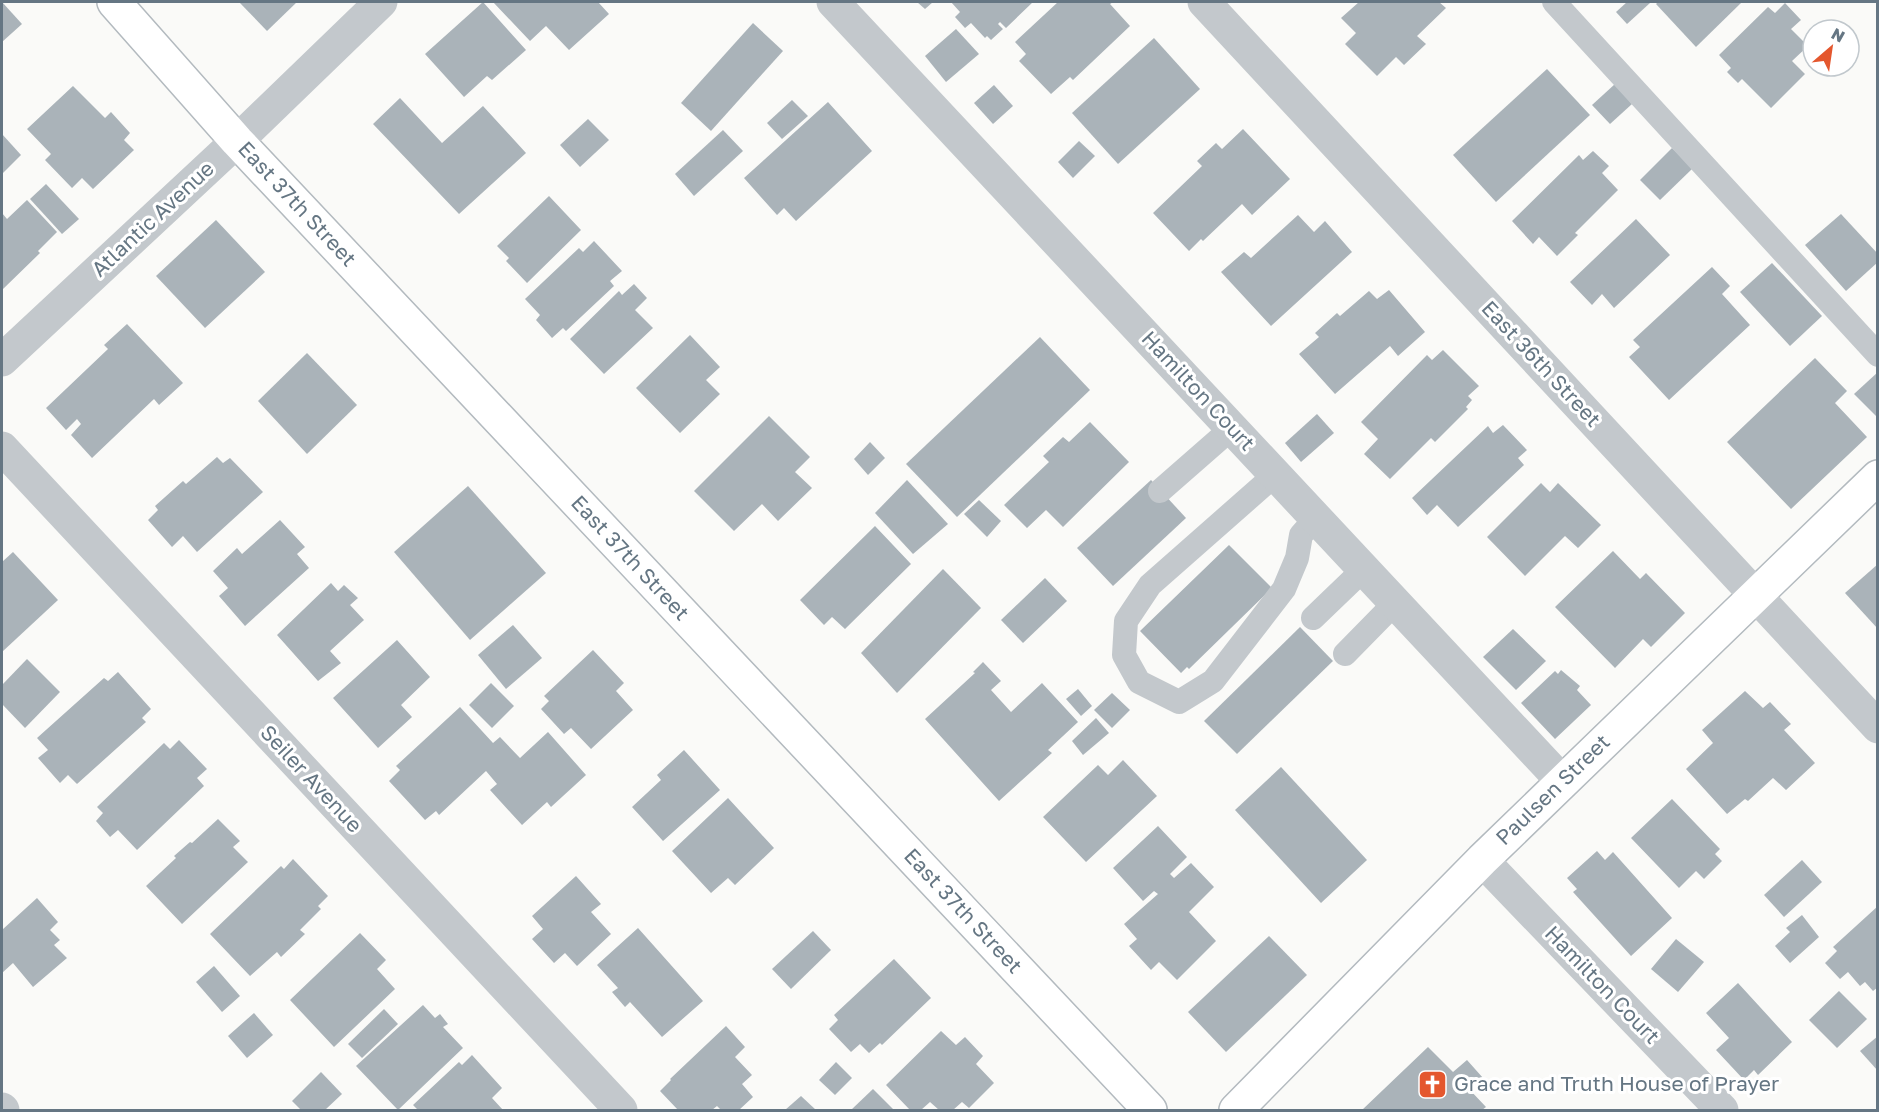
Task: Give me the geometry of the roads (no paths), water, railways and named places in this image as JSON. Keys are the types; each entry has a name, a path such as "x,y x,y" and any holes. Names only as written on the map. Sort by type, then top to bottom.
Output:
{"main road":[{"name":"East 37th Street","path":"114,2 237,141 1150,1110"},
{"name":"Paulsen Street","path":"1236,1110 1482,860 1878,477"}],"street":[{"name":"Atlantic Avenue","path":"2,360 237,141 381,2"},
{"name":"Hamilton Court","path":"833,2 1563,781"},
{"name":"East 36th Street","path":"1204,2 1878,727"},
{"name":"Seiler Avenue","path":"2,448 621,1110"},
{"name":"Hamilton Court","path":"1482,860 1722,1110"}],"lane":[{"path":"1554,2 1878,355"},
{"path":"1160,491 1232,429"},
{"path":"1276,474 1150,585 1126,621 1124,655 1139,682 1179,702 1213,681 1284,589 1297,558 1301,535 1316,518"},
{"path":"1313,618 1364,569"},
{"path":"1345,654 1395,603"}],"place":[{"name":"Grace and Truth House of Prayer","path":"1433,1084"}]}
